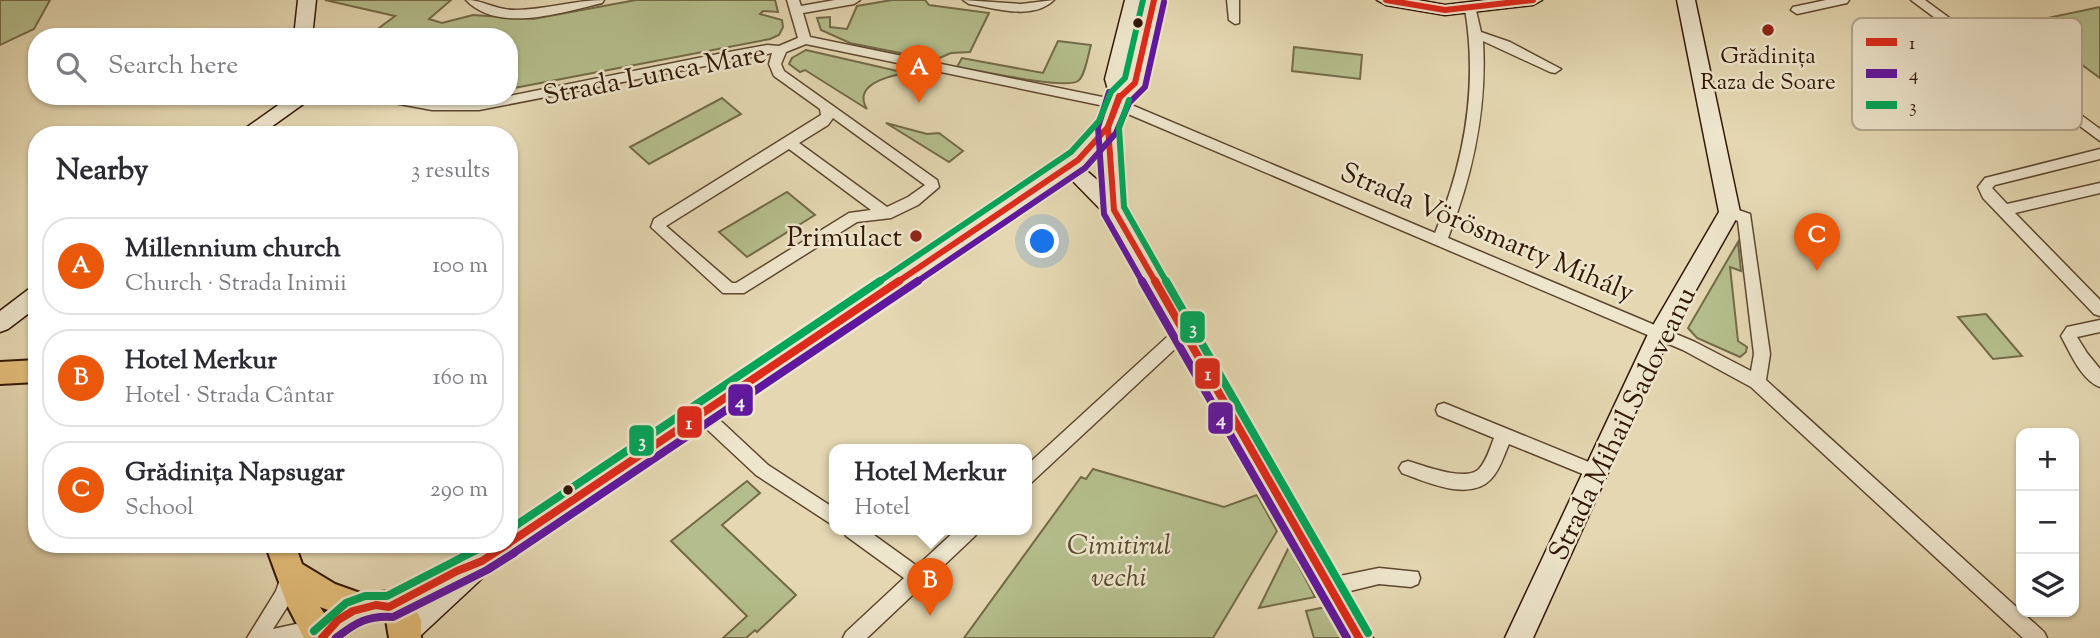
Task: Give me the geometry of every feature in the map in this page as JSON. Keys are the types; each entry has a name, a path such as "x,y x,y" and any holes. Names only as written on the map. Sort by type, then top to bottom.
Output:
{"main road":[{"path":"0,323 28,301"},
{"path":"0,360 21,372"},
{"path":"281,553 303,611 322,637 338,620 390,621"},
{"path":"291,574 324,594 390,621"}],"street":[{"path":"304,28 307,0"},
{"path":"472,0 485,10 512,14 598,0"},
{"path":"805,40 794,6 854,0"},
{"path":"970,0 1026,8 1048,0"},
{"path":"1118,100 1114,79 1134,0"},
{"path":"518,537 1088,151 1108,127 1118,100 1135,82 1154,0"},
{"path":"1233,0 1235,20"},
{"path":"1386,0 1434,9 1533,0"},
{"path":"1797,10 1843,0"},
{"path":"1917,0 1941,18"},
{"path":"1685,1 1730,212 1745,218 1749,239 1762,354 1757,382"},
{"path":"1440,240 1458,192 1471,136 1477,89 1475,34 1487,5"},
{"path":"1475,34 1506,45 1555,69"},
{"name":"Strada Vörösmarty Mihály","path":"805,40 1118,100 1738,370 1757,382 2036,638"},
{"name":"Strada Lunca Mare","path":"518,98 730,55 767,49 780,50 805,40"},
{"path":"780,50 775,64 779,73 932,183 930,189 920,196 886,214 854,217 735,290 726,288 658,227 663,219 827,119 827,108"},
{"path":"253,126 267,105"},
{"path":"259,126 290,105"},
{"name":"Strada Lunca Mare","path":"427,105 485,105"},
{"path":"2082,123 2100,136"},
{"path":"1108,127 1114,210"},
{"path":"789,143 886,214"},
{"path":"2100,154 1990,181 1986,189 2100,310"},
{"path":"1069,166 1114,210 1359,638"},
{"path":"2004,210 2100,188"},
{"name":"Strada Mihail Sadoveanu","path":"1519,638 1659,334 1730,212"},
{"path":"0,307 28,297"},
{"path":"2100,326 2073,331 2069,336 2081,358 2100,380"},
{"path":"1032,471 1185,330"},
{"path":"1444,410 1595,472"},
{"path":"702,415 762,470 829,515"},
{"path":"1408,468 1459,482 1476,481 1484,475 1504,435"},
{"path":"859,535 918,577"},
{"path":"852,638 964,535"},
{"path":"390,621 459,586 482,561 494,553"},
{"path":"257,638 284,595 291,574"},
{"path":"1330,587 1379,576 1411,578"},
{"path":"274,638 296,633 322,637"}],"green space":[{"path":"0,0 50,0 35,28 28,28 28,32 0,45"},
{"path":"325,0 451,0 429,19 442,23 473,15 533,19 636,0 775,0 778,12 763,11 760,14 782,20 783,27 779,35 770,39 518,87 518,28 379,28 395,16"},
{"path":"892,0 925,0 929,5 989,13 970,52 951,53 935,60 850,43 821,30 817,18 830,17 830,27 847,29 857,6"},
{"path":"2100,7 2100,78 2082,65 2082,18 2048,18"},
{"path":"1058,41 1091,45 1078,81 1039,81 957,67 962,58 1043,73"},
{"path":"1294,47 1362,55 1360,79 1292,71"},
{"path":"806,50 906,73 882,79 868,88 864,94 867,109 805,70 800,72 789,64 792,58"},
{"path":"722,98 741,114 649,164 630,147"},
{"path":"886,123 927,134 939,133 963,151 949,162"},
{"path":"787,192 815,215 747,257 719,232"},
{"path":"1738,242 1741,271 1730,267 1738,341 1747,347 1740,357 1697,338 1688,328"},
{"path":"1986,314 2022,356 1993,359 1958,317"},
{"name":"Cimitirul vechi","path":"1093,469 1224,507 1257,495 1277,531 1213,638 964,638 1081,477 1086,479"},
{"path":"747,481 760,493 722,525 796,595 757,632 755,630 746,638 723,638 747,616 671,541"},
{"path":"1289,547 1315,597 1259,608"},
{"path":"1326,607 1342,638 1314,638 1306,611"}],"transit line":[{"name":"3","path":"518,524 1071,152 1099,121 1111,92 1125,78 1143,0"},
{"name":"1","path":"518,537 1078,160 1108,127 1120,97 1135,83 1154,0"},
{"name":"1","path":"1386,0 1445,10 1533,0"},
{"name":"4","path":"518,550 1085,168 1116,133 1129,103 1145,87 1164,2"},
{"name":"4","path":"1109,92 1098,127 1104,214 1347,638"},
{"name":"1","path":"1119,96 1108,127 1114,210 1359,638"},
{"name":"3","path":"1129,100 1119,128 1124,207 1368,633"},
{"name":"3","path":"314,631 346,603 365,596 387,596 471,553"},
{"name":"1","path":"322,638 338,620 353,611 376,605 389,607 494,553"},
{"name":"4","path":"336,638 357,621 377,616 393,617 487,570 514,553"}],"place":[{"name":"Grădinița Raza de Soare","path":"1768,30"},
{"name":"Millennium church","path":"919,103"},
{"name":"Primulact","path":"916,236"},
{"name":"Grădinița Napsugar","path":"1817,271"},
{"name":"Hotel Merkur","path":"930,616"}]}
